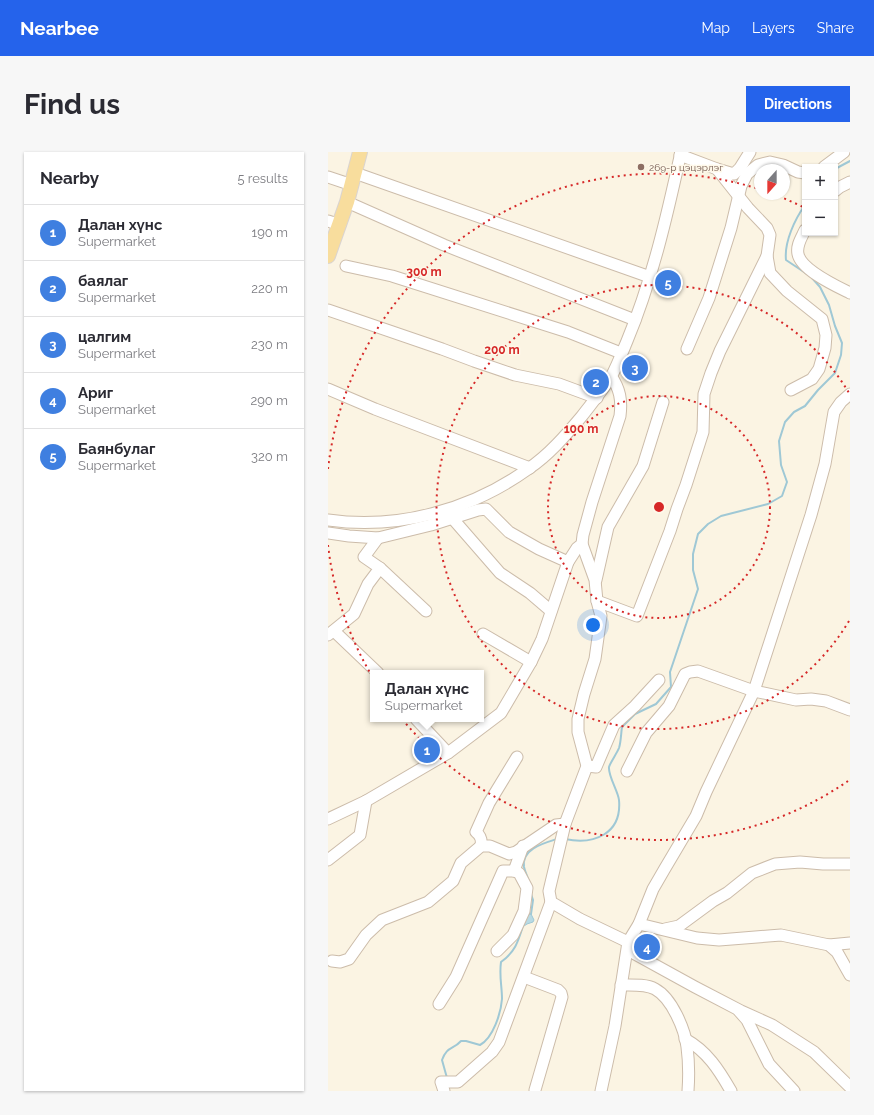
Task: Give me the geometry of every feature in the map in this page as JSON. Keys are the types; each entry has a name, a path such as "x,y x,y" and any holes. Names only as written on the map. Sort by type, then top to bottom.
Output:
{"main road":[{"path":"328,256 334,223 347,202 360,152"}],"street":[{"path":"328,520 341,522 371,522 420,516 462,505 494,491 530,468 571,430 597,398 611,376 635,320 650,277 681,153 717,169 734,174 740,168 750,152"},
{"path":"828,164 844,152"},
{"path":"687,349 709,298 731,228 741,186 747,174 758,165 770,162 784,165 802,173"},
{"path":"717,169 767,228 770,235 767,256 770,273 787,291 822,319 826,335 825,348 819,369 812,379 791,390"},
{"path":"328,177 353,179 650,277"},
{"path":"838,188 850,182"},
{"path":"347,202 444,245 635,320"},
{"path":"802,236 798,245 800,260 808,268 829,283 850,293"},
{"path":"597,601 637,616 686,485 703,432 704,394 711,373 720,351 767,256"},
{"path":"346,266 407,280 568,332 621,353"},
{"path":"328,310 515,375 559,384 597,398"},
{"path":"596,580 582,544 592,502 620,410 621,396 611,376"},
{"path":"328,389 375,409 530,468"},
{"path":"601,1091 615,1026 628,942 639,924 653,890 678,843 696,816 754,691 811,515 825,464 834,412 841,402 850,394"},
{"path":"445,1085 458,1082 492,1052 499,1042 551,902 549,891 565,827 587,766 578,732 578,719 595,659 601,616 597,601 596,580 608,527 643,466 663,402"},
{"path":"486,510 494,491"},
{"path":"328,532 349,536 378,538 431,526 478,510 486,510 509,532 539,549 568,562"},
{"path":"453,519 500,573 530,593 551,611"},
{"path":"378,538 364,557 380,568 426,611"},
{"path":"328,819 366,801 448,753 501,714 531,662 542,638 568,562 577,548 582,544"},
{"path":"374,670 331,633 354,614 368,584 380,568"},
{"path":"483,634 531,662"},
{"path":"627,771 646,734 669,706 686,674 690,672 698,671 754,691 796,700 811,699 826,701 850,710"},
{"path":"587,766 596,767 614,725 635,706 659,680"},
{"path":"419,722 448,753"},
{"path":"332,961 340,962 349,959 366,935 382,920 428,902 453,881 461,863 481,846 482,840 476,832 489,803 517,757"},
{"path":"328,860 360,835 366,801"},
{"path":"481,846 490,846 509,854 516,852 556,825 565,827"},
{"path":"514,871 523,846"},
{"path":"662,930 679,926 712,900 727,893 752,873 775,864 800,862 850,864"},
{"path":"439,1004 456,977 503,871 514,871 519,873 527,888 524,911 513,935 497,951"},
{"path":"551,902 580,919 628,942 636,954 737,1009 772,1025 814,1052 850,1087"},
{"path":"639,924 698,938 719,940 780,935 829,945 850,943"},
{"path":"829,945 837,952 850,975"},
{"path":"524,977 558,990 562,997 535,1090"},
{"path":"621,985 650,987 661,993 678,1016 687,1046 689,1068 688,1091"},
{"path":"737,1009 747,1020 769,1064 794,1091"},
{"path":"685,1039 695,1045 715,1065 731,1091"}],"water":[{"path":"531,914 534,920 533,922 522,926 526,915"}],"waterway":[{"path":"838,167 850,161"},
{"path":"802,210 788,238 786,260 807,274"},
{"path":"565,839 586,840 596,838 611,829 616,821 619,812 619,800 610,775 609,767 619,748 622,727 635,714 656,704 671,687 670,672 698,589 693,570 693,554 698,534 708,524 721,516 768,504 782,496 787,482 781,465 779,441 785,422 794,412 805,406 835,373 841,355 842,343 829,305 820,287 812,278"},
{"path":"529,882 524,867 526,856 534,848 557,839"},
{"path":"531,894 533,900 531,914"},
{"path":"447,1078 442,1060 446,1052 461,1041 480,1045 485,1042 496,1025 502,999 500,972 501,962 510,954 515,946 523,926"}],"place":[{"name":"269-р цэцэрлэг","path":"641,167"},
{"name":"Баянбулаг","path":"668,283"},
{"name":"цалгим","path":"635,368"},
{"name":"баялаг","path":"596,382"},
{"name":"Далан хүнс","path":"427,750"},
{"name":"Ариг","path":"647,947"}]}
